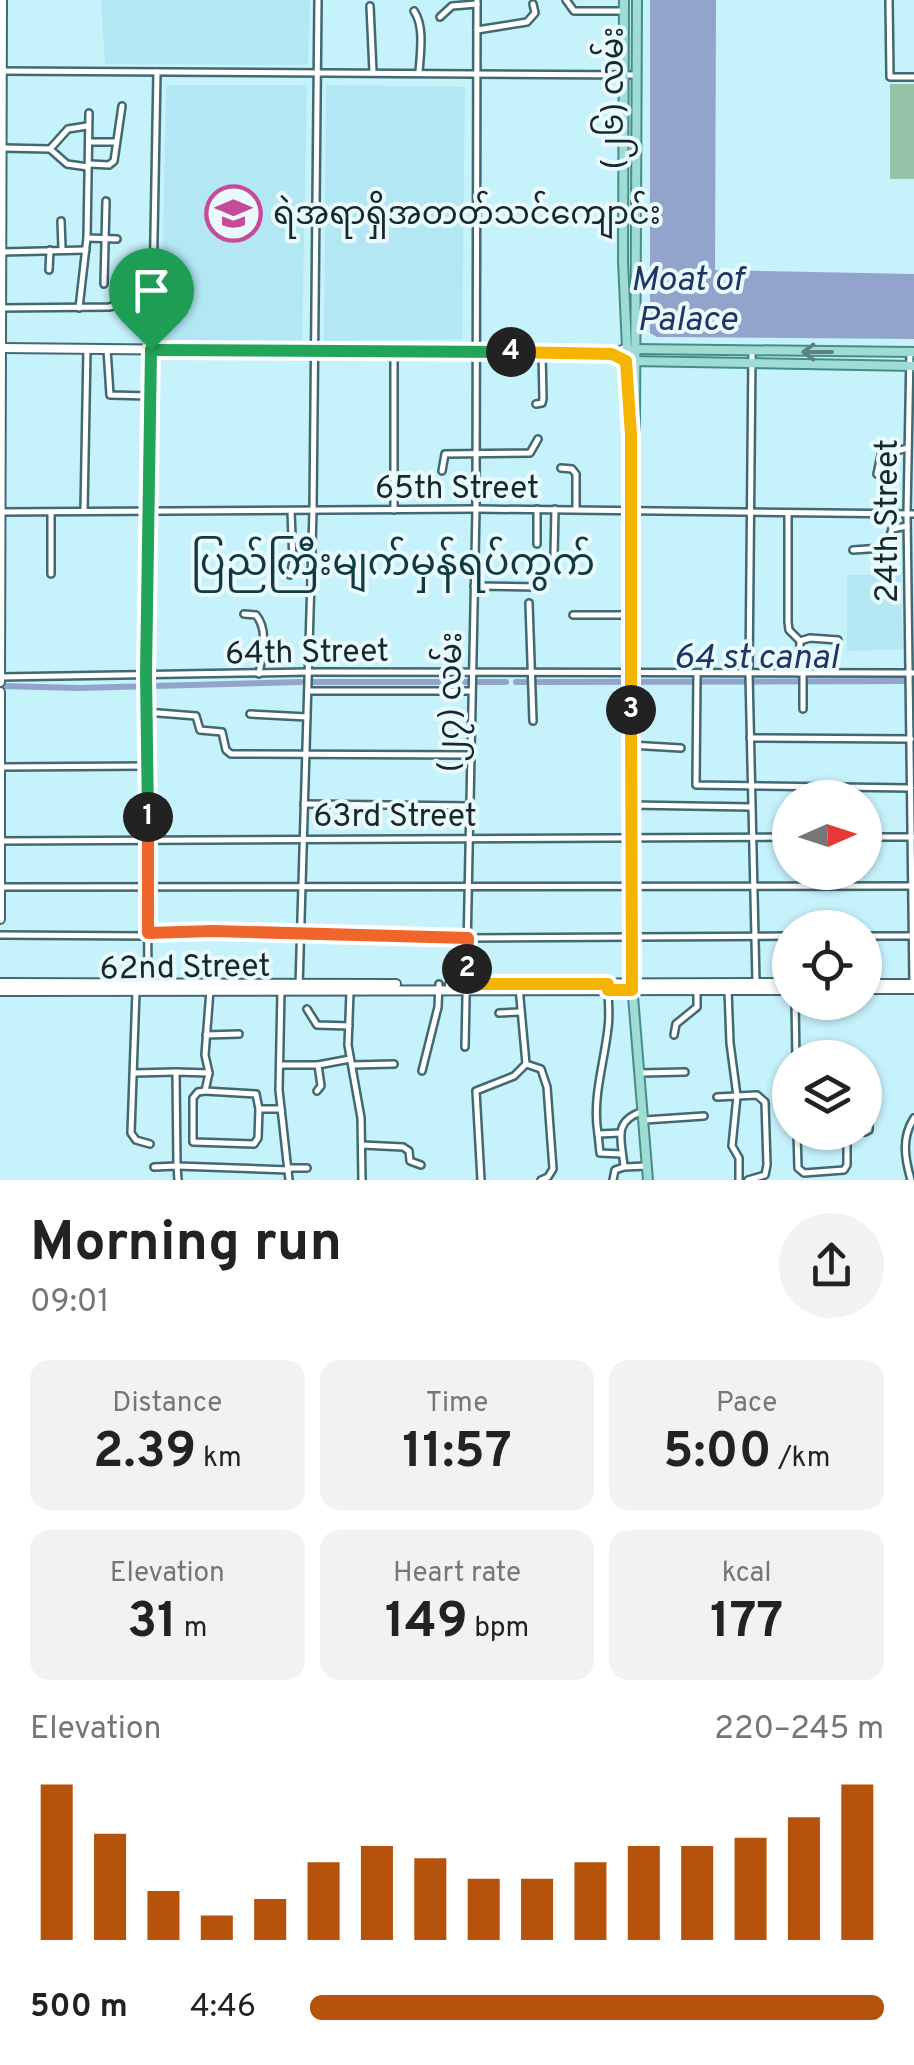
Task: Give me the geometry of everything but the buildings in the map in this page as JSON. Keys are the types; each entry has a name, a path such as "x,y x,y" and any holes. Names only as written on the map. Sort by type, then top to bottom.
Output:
{"main road":[{"path":"0,679 2,0"},
{"name":"(၂၆) လမ်း","path":"624,0 635,430 631,435 632,987 648,1180"},
{"name":"(၂၆) လမ်း","path":"630,349 637,0"},
{"path":"0,348 612,354 630,349 912,352"},
{"path":"612,354 631,361 912,366"},
{"path":"0,692 0,919"},
{"name":"62nd Street","path":"0,982 148,987 772,987"},
{"name":"62nd Street","path":"210,987 281,990 299,986"},
{"path":"882,986 913,986"},
{"name":"62nd Street","path":"0,991 136,991 148,987"},
{"name":"62nd Street","path":"632,987 756,987"}],"street":[{"path":"299,986 313,510 318,0"},
{"path":"566,0 574,11 624,11"},
{"path":"889,0 890,77 914,77"},
{"path":"440,17 452,6 477,2"},
{"name":"(၂၇) လမ်း","path":"465,1047 476,508 477,2"},
{"path":"477,30 527,22 535,13 533,4"},
{"path":"370,6 373,72"},
{"path":"414,12 420,28 419,73"},
{"path":"1,71 637,76"},
{"path":"148,987 146,674 156,72"},
{"path":"1,148 50,148 66,164 112,164 122,106"},
{"path":"79,308 87,238 89,113"},
{"path":"50,148 68,129 88,126"},
{"path":"88,142 117,142"},
{"path":"104,284 106,201"},
{"path":"61,222 62,250"},
{"path":"87,238 117,239"},
{"path":"49,270 50,250"},
{"path":"2,252 86,250"},
{"path":"1,308 114,306 117,290 122,286 152,287"},
{"path":"84,512 88,349"},
{"path":"107,350 110,395 150,396"},
{"path":"394,352 394,510"},
{"path":"536,404 543,399 542,352"},
{"path":"752,352 750,837 756,987"},
{"name":"24th Street","path":"912,352 908,526 913,986"},
{"path":"442,470 445,454 530,453 538,439"},
{"path":"877,474 881,455 908,448"},
{"path":"562,468 574,471 576,509"},
{"name":"65th Street","path":"1,512 476,508 911,514"},
{"path":"538,509 538,544"},
{"path":"554,556 555,509"},
{"path":"290,575 291,510"},
{"path":"51,512 51,574"},
{"path":"788,512 788,622 800,641 803,710"},
{"path":"853,550 883,548 892,529 908,526"},
{"path":"474,586 540,586"},
{"path":"529,602 533,721"},
{"path":"244,614 256,615 261,621 260,674"},
{"path":"574,615 631,616"},
{"path":"800,641 838,640"},
{"name":"64th Street","path":"0,679 146,674 260,674 308,682 911,676"},
{"path":"697,679 695,784 912,788"},
{"path":"308,682 471,692"},
{"path":"146,712 196,716 200,730 222,732 226,750 231,754 470,755"},
{"path":"250,714 307,717"},
{"path":"750,738 911,739"},
{"path":"630,745 681,748"},
{"path":"1,767 146,766"},
{"path":"304,804 470,806"},
{"path":"630,804 750,807"},
{"name":"63rd Street","path":"0,842 772,837"},
{"path":"882,837 913,837"},
{"path":"1,887 913,886"},
{"path":"0,936 772,936"},
{"path":"882,936 913,936"},
{"path":"422,1071 438,1007 439,986"},
{"path":"205,1091 209,1073 206,1035 210,987"},
{"path":"350,987 350,1062 360,1107 362,1180"},
{"path":"519,987 526,1064"},
{"path":"608,987 609,1022 597,1088 598,1134 600,1153 623,1154"},
{"path":"674,1035 676,1024 697,1007 697,989"},
{"path":"281,990 280,1108 289,1180"},
{"path":"728,990 737,1096 732,1146 739,1158 740,1180"},
{"path":"136,991 131,1133 136,1140 150,1144"},
{"path":"307,1009 317,1025 349,1026"},
{"path":"499,1014 520,1012"},
{"path":"206,1035 239,1034"},
{"path":"280,1066 394,1064"},
{"path":"481,1180 476,1091 514,1076 526,1064"},
{"path":"526,1064 541,1069 548,1088 553,1169 541,1180"},
{"path":"317,1091 321,1086 318,1065"},
{"path":"176,1072 178,1180"},
{"path":"641,1073 684,1072"},
{"path":"134,1073 209,1073"},
{"path":"205,1091 256,1094 258,1142 194,1143 193,1098 205,1091"},
{"path":"717,1097 757,1095 765,1102 768,1166 765,1175 748,1180"},
{"path":"259,1109 280,1108"},
{"path":"624,1167 621,1133 626,1118 704,1116"},
{"path":"911,1180 905,1148 914,1118"},
{"path":"598,1134 621,1133"},
{"path":"362,1145 403,1147 410,1161 420,1165"},
{"path":"798,1150 798,1168 804,1172 844,1170 848,1165 848,1150"},
{"path":"154,1166 306,1168"},
{"path":"613,1180 616,1170 648,1166"}],"shaded area":[{"path":"101,0 310,0 308,65 105,64"},
{"name":"ရဲအရာရှိအတတ်သင်ကျောင်း","path":"166,85 307,85 302,341 161,340"},
{"path":"326,85 465,87 462,339 324,341"},
{"path":"847,575 901,575 903,649 847,651"}],"green space":[{"path":"890,84 914,84 914,179 890,179"}],"water":[{"name":"Moat of Palace","path":"650,0 716,0 715,270 914,274 914,339 657,337 650,333"}],"waterway":[{"name":"64 st canal","path":"538,682 914,681"},
{"path":"0,686 79,688 301,682"},
{"path":"314,682 466,682"},
{"path":"479,682 506,682"},
{"path":"516,682 526,682"}],"place":[{"name":"ရဲအရာရှိအတတ်သင်ကျောင်း","path":"234,213"}],"district":[{"name":"ပြည်ကြီးမျက်မှန်ရပ်ကွက်","path":"393,562"}],"route":[{"path":"151,350 612,354 626,361 631,435 632,990 608,990 608,984 466,984 468,938 213,931 148,933 146,674 151,350"}]}
